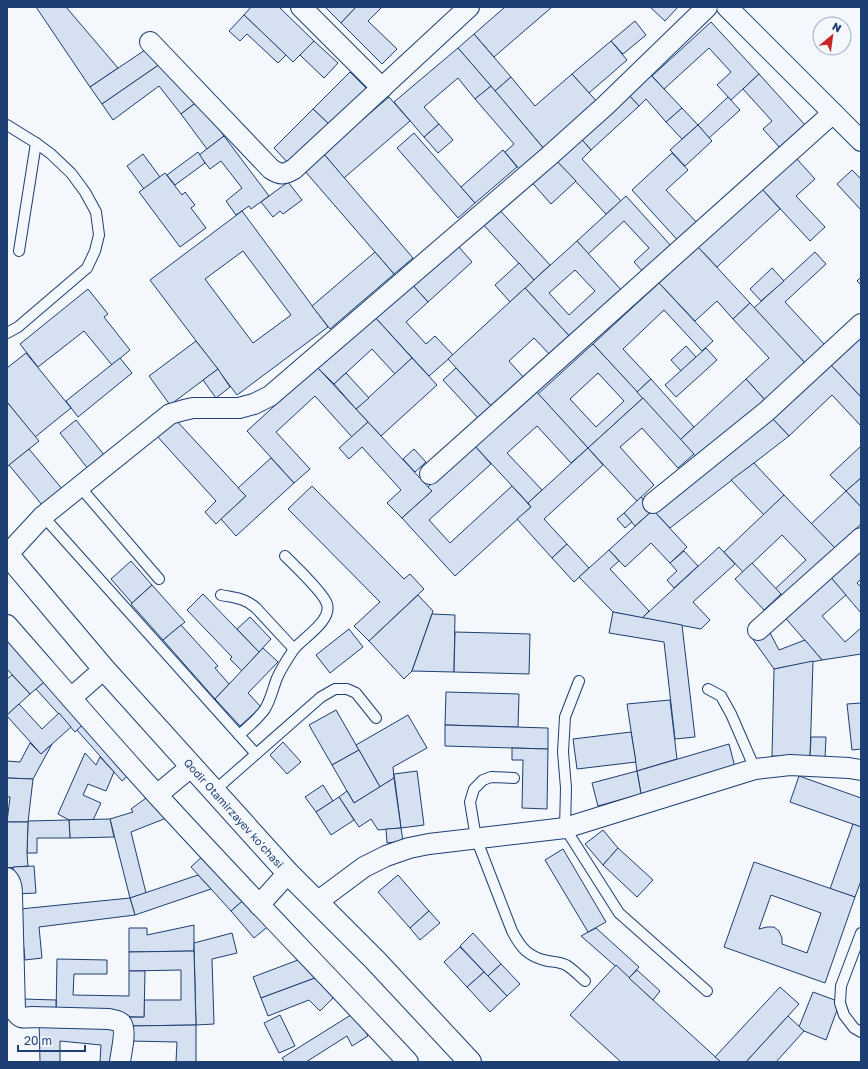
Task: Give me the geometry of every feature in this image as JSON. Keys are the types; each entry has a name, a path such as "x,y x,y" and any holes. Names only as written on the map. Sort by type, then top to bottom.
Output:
{"main road":[{"name":"Qodir Otamirzayev koʻchasi","path":"7,554 104,669 288,874 375,960 461,1058"}],"street":[{"path":"300,7 382,88"},
{"path":"150,42 271,169 278,173 286,173 294,169 469,7"},
{"path":"7,554 43,516 170,414 193,408 239,408 254,404 270,396 606,105 707,7"},
{"path":"727,7 861,140"},
{"path":"430,474 834,113"},
{"path":"653,502 768,411 861,324"},
{"path":"758,630 861,538"},
{"path":"7,625 157,795 408,1062"},
{"path":"70,698 104,669"},
{"path":"317,902 364,867 386,856 409,848 429,844 565,828 755,769 790,765 861,770"},
{"path":"157,795 192,766"},
{"path":"259,904 288,874"},
{"path":"7,878 12,887 15,1011 18,1016 22,1018 108,1019 118,1022 121,1024 123,1030 120,1062"}],"lane":[{"path":"7,125 51,154 71,173 85,192 96,212 99,235 95,252 87,268 18,327 7,334"},
{"path":"19,251 36,144"},
{"path":"80,487 158,579"},
{"path":"43,516 256,754"},
{"path":"239,735 257,719 272,694 278,677 294,649 324,620 327,612 327,604 323,596 285,556"},
{"path":"221,595 243,599 250,603 294,649"},
{"path":"579,681 565,716 563,752 566,788 565,828 619,914 707,991"},
{"path":"214,791 321,697 335,689 347,689 356,693 376,718"},
{"path":"708,689 721,696 731,714 755,769"},
{"path":"514,778 491,777 483,780 474,788 470,802 476,838 512,931 518,942 525,951 533,957 565,965 585,981"},
{"path":"861,933 842,986 840,1003 844,1015 854,1028 861,1032"}],"building":[{"path":"36,7 66,7 118,68 90,87"},
{"path":"251,7 279,7 314,41 293,62 244,15"},
{"path":"325,7 356,7 341,23"},
{"path":"356,7 382,7 368,21 397,49 382,64 341,23"},
{"path":"505,7 552,7 494,57 474,34"},
{"path":"650,7 678,7 665,21"},
{"path":"244,15 286,55 278,63 247,34 240,41 229,31"},
{"path":"635,21 646,35 623,54 611,41"},
{"path":"711,22 759,74 731,100 717,85 731,72 709,48 664,89 652,76"},
{"path":"474,34 511,77 495,91 458,48"},
{"path":"314,41 338,63 324,78 300,55"},
{"path":"611,41 627,60 589,93 572,74"},
{"path":"148,48 160,64 102,104 90,87"},
{"path":"458,48 491,86 475,99 458,78 424,107 439,124 424,137 394,102"},
{"path":"160,64 198,101 181,114 159,86 113,120 102,104"},
{"path":"646,70 682,108 666,122 646,99 639,106 624,90"},
{"path":"350,72 367,89 330,125 313,109"},
{"path":"572,74 599,104 545,150 495,91 511,77 535,106"},
{"path":"759,74 806,126 781,149 763,129 772,121 743,89"},
{"path":"491,86 545,150 521,171 505,152 514,144 475,99"},
{"path":"624,90 639,106 591,150 577,134"},
{"path":"389,97 410,121 344,178 323,153"},
{"path":"728,97 740,110 709,138 698,125"},
{"path":"198,101 224,136 207,149 181,114"},
{"path":"682,108 698,125 682,139 666,122"},
{"path":"313,109 330,125 290,165 274,148"},
{"path":"439,124 453,140 438,153 424,137"},
{"path":"698,125 712,141 685,166 670,150"},
{"path":"414,133 475,203 458,218 397,148"},
{"path":"577,134 591,150 582,159 621,201 606,214 552,156"},
{"path":"224,136 269,196 251,209 249,206 236,215 226,201 242,188 221,161 210,169 199,155"},
{"path":"503,150 517,167 475,203 461,187"},
{"path":"198,152 205,163 175,185 167,175"},
{"path":"323,153 413,258 394,274 304,170"},
{"path":"672,153 688,170 666,190 701,227 682,245 632,190"},
{"path":"143,154 160,177 144,189 127,166"},
{"path":"552,156 576,181 551,204 528,178"},
{"path":"796,158 815,179 796,196 825,227 810,241 762,189"},
{"path":"852,170 861,179 861,210 837,184"},
{"path":"165,173 182,195 185,192 195,205 191,208 206,228 180,247 139,192"},
{"path":"288,182 302,200 283,214 280,211 273,217 261,202"},
{"path":"762,189 780,209 717,267 698,247"},
{"path":"626,196 672,247 644,273 634,262 649,248 624,221 588,254 577,241"},
{"path":"496,206 550,265 534,280 480,221"},
{"path":"242,211 328,327 237,395 150,280","holes":["243,251 291,315 253,343 205,279"]},
{"path":"452,239 472,262 428,302 408,280"},
{"path":"577,241 624,293 573,340 525,288","holes":["575,270 595,291 569,315 549,293"]},
{"path":"698,247 750,303 733,319 717,301 695,321 659,283"},
{"path":"375,252 394,274 330,329 312,306"},
{"path":"815,252 826,264 785,302 825,345 805,363 754,308"},
{"path":"519,263 534,280 510,302 495,285"},
{"path":"772,268 784,281 761,301 750,289"},
{"path":"861,277 861,285 857,281"},
{"path":"410,282 428,302 406,322 426,344 435,336 453,355 429,376 373,315"},
{"path":"659,283 713,341 702,351 664,310 623,349 651,379 637,392 593,344"},
{"path":"525,288 573,340 552,357 534,338 509,361 525,379 492,407 448,359"},
{"path":"88,289 108,314 104,317 130,350 112,365 84,331 38,367 20,344"},
{"path":"750,303 805,363 765,400 746,379 769,358 733,319"},
{"path":"373,315 412,358 395,374 372,349 334,384 317,367"},
{"path":"861,334 861,397 829,363"},
{"path":"196,341 218,369 170,405 149,376"},
{"path":"593,344 643,398 588,448 538,394","holes":["598,373 624,401 596,427 570,399"]},
{"path":"686,346 696,357 681,371 671,360"},
{"path":"706,348 717,360 676,397 665,385"},
{"path":"26,353 71,408 35,437 7,402 7,368"},
{"path":"120,358 132,373 78,417 66,401"},
{"path":"412,358 437,385 381,436 356,409"},
{"path":"829,363 861,397 861,426 832,395 789,436 772,418"},
{"path":"317,367 368,422 352,437 315,396 276,432 310,469 294,483 247,431"},
{"path":"456,368 492,407 479,419 443,380"},
{"path":"218,369 230,387 216,398 203,380"},
{"path":"346,373 369,398 356,409 334,384"},
{"path":"651,379 694,427 680,440 637,392"},
{"path":"746,379 765,400 699,460 680,440"},
{"path":"534,389 588,448 571,463 537,426 507,453 542,490 528,503 473,444"},
{"path":"643,398 694,454 678,468 642,428 620,447 654,485 637,501 588,448"},
{"path":"7,402 39,441 7,467"},
{"path":"174,418 246,496 216,524 205,512 216,501 156,435"},
{"path":"772,418 789,436 670,528 653,510"},
{"path":"76,420 109,461 92,474 60,433"},
{"path":"368,422 432,491 402,518 387,503 401,490 362,447 349,459 339,448"},
{"path":"473,444 491,464 429,520 450,543 512,486 531,507 455,576 402,518 432,491 428,487"},
{"path":"861,446 861,478 846,491 830,475"},
{"path":"588,448 603,465 544,519 567,544 552,558 517,519 531,507 528,503"},
{"path":"29,449 63,490 43,506 9,465"},
{"path":"414,449 426,462 415,472 403,459"},
{"path":"271,458 294,483 236,536 221,519 246,496 238,488"},
{"path":"754,463 784,495 764,515 731,480"},
{"path":"861,478 861,507 846,491"},
{"path":"312,486 404,579 410,574 424,589 369,641 354,626 380,602 288,509"},
{"path":"846,491 861,507 861,524 835,548 811,524"},
{"path":"784,495 835,548 784,597 775,589 806,560 782,535 743,572 724,552"},
{"path":"641,497 653,510 635,526 624,513"},
{"path":"653,510 687,547 670,563 651,543 625,567 609,550"},
{"path":"624,513 632,522 625,528 617,519"},
{"path":"567,544 589,568 574,582 552,558"},
{"path":"861,544 861,579 857,583 861,587 861,613 827,573"},
{"path":"719,547 735,564 693,602 710,620 701,629 642,618"},
{"path":"609,550 619,561 610,569 649,611 642,618 613,612 579,577"},
{"path":"684,551 698,566 674,588 667,580 677,571 670,563"},
{"path":"131,561 152,585 132,603 111,579"},
{"path":"752,563 781,594 764,610 735,579"},
{"path":"827,573 846,595 822,616 845,642 861,628 861,654 822,660 781,613"},
{"path":"152,585 185,622 163,640 131,604"},
{"path":"203,594 259,652 242,671 230,659 232,657 187,610"},
{"path":"418,595 433,611 412,671 404,679 369,641"},
{"path":"613,612 682,625 695,737 675,739 664,642 609,633"},
{"path":"432,614 455,615 454,672 412,671"},
{"path":"250,617 271,639 259,652 237,629"},
{"path":"181,625 218,666 215,668 229,684 215,699 163,640"},
{"path":"349,629 363,647 330,673 316,655"},
{"path":"768,629 779,650 805,640 822,660 774,669 752,638"},
{"path":"455,632 530,634 529,674 454,672"},
{"path":"7,634 49,678 30,694 7,669"},
{"path":"263,648 278,662 248,693 261,707 240,726 215,699"},
{"path":"813,661 810,758 772,756 774,669"},
{"path":"12,675 30,694 7,715 7,679"},
{"path":"49,678 87,721 75,732 36,689"},
{"path":"446,692 519,694 518,727 445,725"},
{"path":"670,700 677,759 637,771 627,704"},
{"path":"861,703 861,749 852,750 847,704"},
{"path":"19,704 42,729 59,713 71,727 41,754 7,716"},
{"path":"336,710 359,750 332,765 309,725"},
{"path":"408,715 427,748 393,767 394,778 380,787 356,745"},
{"path":"87,721 132,772 122,781 77,730"},
{"path":"445,725 548,728 548,749 445,746"},
{"path":"631,732 636,762 577,769 573,739"},
{"path":"811,737 826,737 825,758 810,758"},
{"path":"283,742 301,762 287,774 270,755"},
{"path":"30,743 41,754 52,744 33,779 7,778 7,761 20,762"},
{"path":"729,744 735,767 641,794 637,771"},
{"path":"512,748 548,749 547,809 522,808 523,760 512,760"},
{"path":"359,750 380,787 354,803 332,765"},
{"path":"85,753 96,765 100,757 114,772 106,791 88,784 83,795 101,803 93,820 69,820 58,814"},
{"path":"417,771 424,825 401,828 394,774"},
{"path":"637,771 641,794 598,806 592,783"},
{"path":"799,776 861,798 861,827 790,802"},
{"path":"7,778 33,779 28,822 7,822 10,797 7,797"},
{"path":"394,778 401,828 378,830 371,819 359,827 339,797 347,791 354,803"},
{"path":"323,785 333,801 316,812 305,797"},
{"path":"153,793 174,815 131,832 146,893 130,898 110,819 133,812 131,809"},
{"path":"339,797 354,820 331,835 316,812"},
{"path":"110,819 114,837 70,838 69,820"},
{"path":"69,820 70,838 37,838 37,853 27,853 28,821"},
{"path":"7,822 28,822 28,866 7,868"},
{"path":"853,824 861,827 861,881 855,897 830,889"},
{"path":"401,828 403,841 387,843 386,829"},
{"path":"603,830 618,848 603,865 585,844"},
{"path":"618,848 653,880 637,897 603,865"},
{"path":"563,849 606,922 588,932 545,860"},
{"path":"207,852 247,897 231,911 191,867"},
{"path":"754,862 855,897 825,983 724,947","holes":["771,895 821,913 807,953 782,944 782,938 779,931 774,927 759,929"]},
{"path":"34,866 36,893 15,894 13,867"},
{"path":"198,875 211,889 135,915 130,898"},
{"path":"398,875 429,911 410,928 378,892"},
{"path":"247,897 271,924 254,938 231,911"},
{"path":"130,898 135,915 39,927 42,958 25,960 20,909"},
{"path":"429,911 440,923 420,940 410,928"},
{"path":"194,925 194,951 129,952 129,928 147,928 147,935"},
{"path":"596,928 639,967 629,978 581,936"},
{"path":"232,933 237,953 212,959 214,1024 196,1025 194,943"},
{"path":"473,933 501,964 488,976 460,946"},
{"path":"460,947 484,972 467,987 444,962"},
{"path":"194,951 196,1025 129,1026 129,1017 144,1017 144,1000 181,1000 181,970 129,971 129,952"},
{"path":"57,959 107,960 107,974 74,974 73,995 129,996 129,971 145,971 144,1017 56,1015"},
{"path":"298,960 315,978 261,998 253,977"},
{"path":"501,964 520,984 507,996 488,976"},
{"path":"616,965 721,1062 621,1062 570,1015"},
{"path":"637,970 660,991 653,1000 629,978"},
{"path":"484,972 507,996 490,1012 467,987"},
{"path":"315,978 334,997 320,1011 309,1000 268,1016 261,998"},
{"path":"780,987 799,1004 746,1062 721,1062 715,1057"},
{"path":"813,992 840,1002 826,1040 804,1031 799,1027"},
{"path":"23,999 56,1000 56,1015 27,1015"},
{"path":"354,1013 368,1036 352,1046 347,1036 306,1062 285,1062 282,1058"},
{"path":"280,1015 295,1046 279,1053 264,1023"},
{"path":"788,1016 804,1031 776,1062 746,1062"},
{"path":"39,1019 121,1026 118,1062 100,1062 101,1045 60,1041 60,1062 40,1062"},
{"path":"196,1025 196,1062 176,1062 177,1042 129,1041 129,1026"}]}
